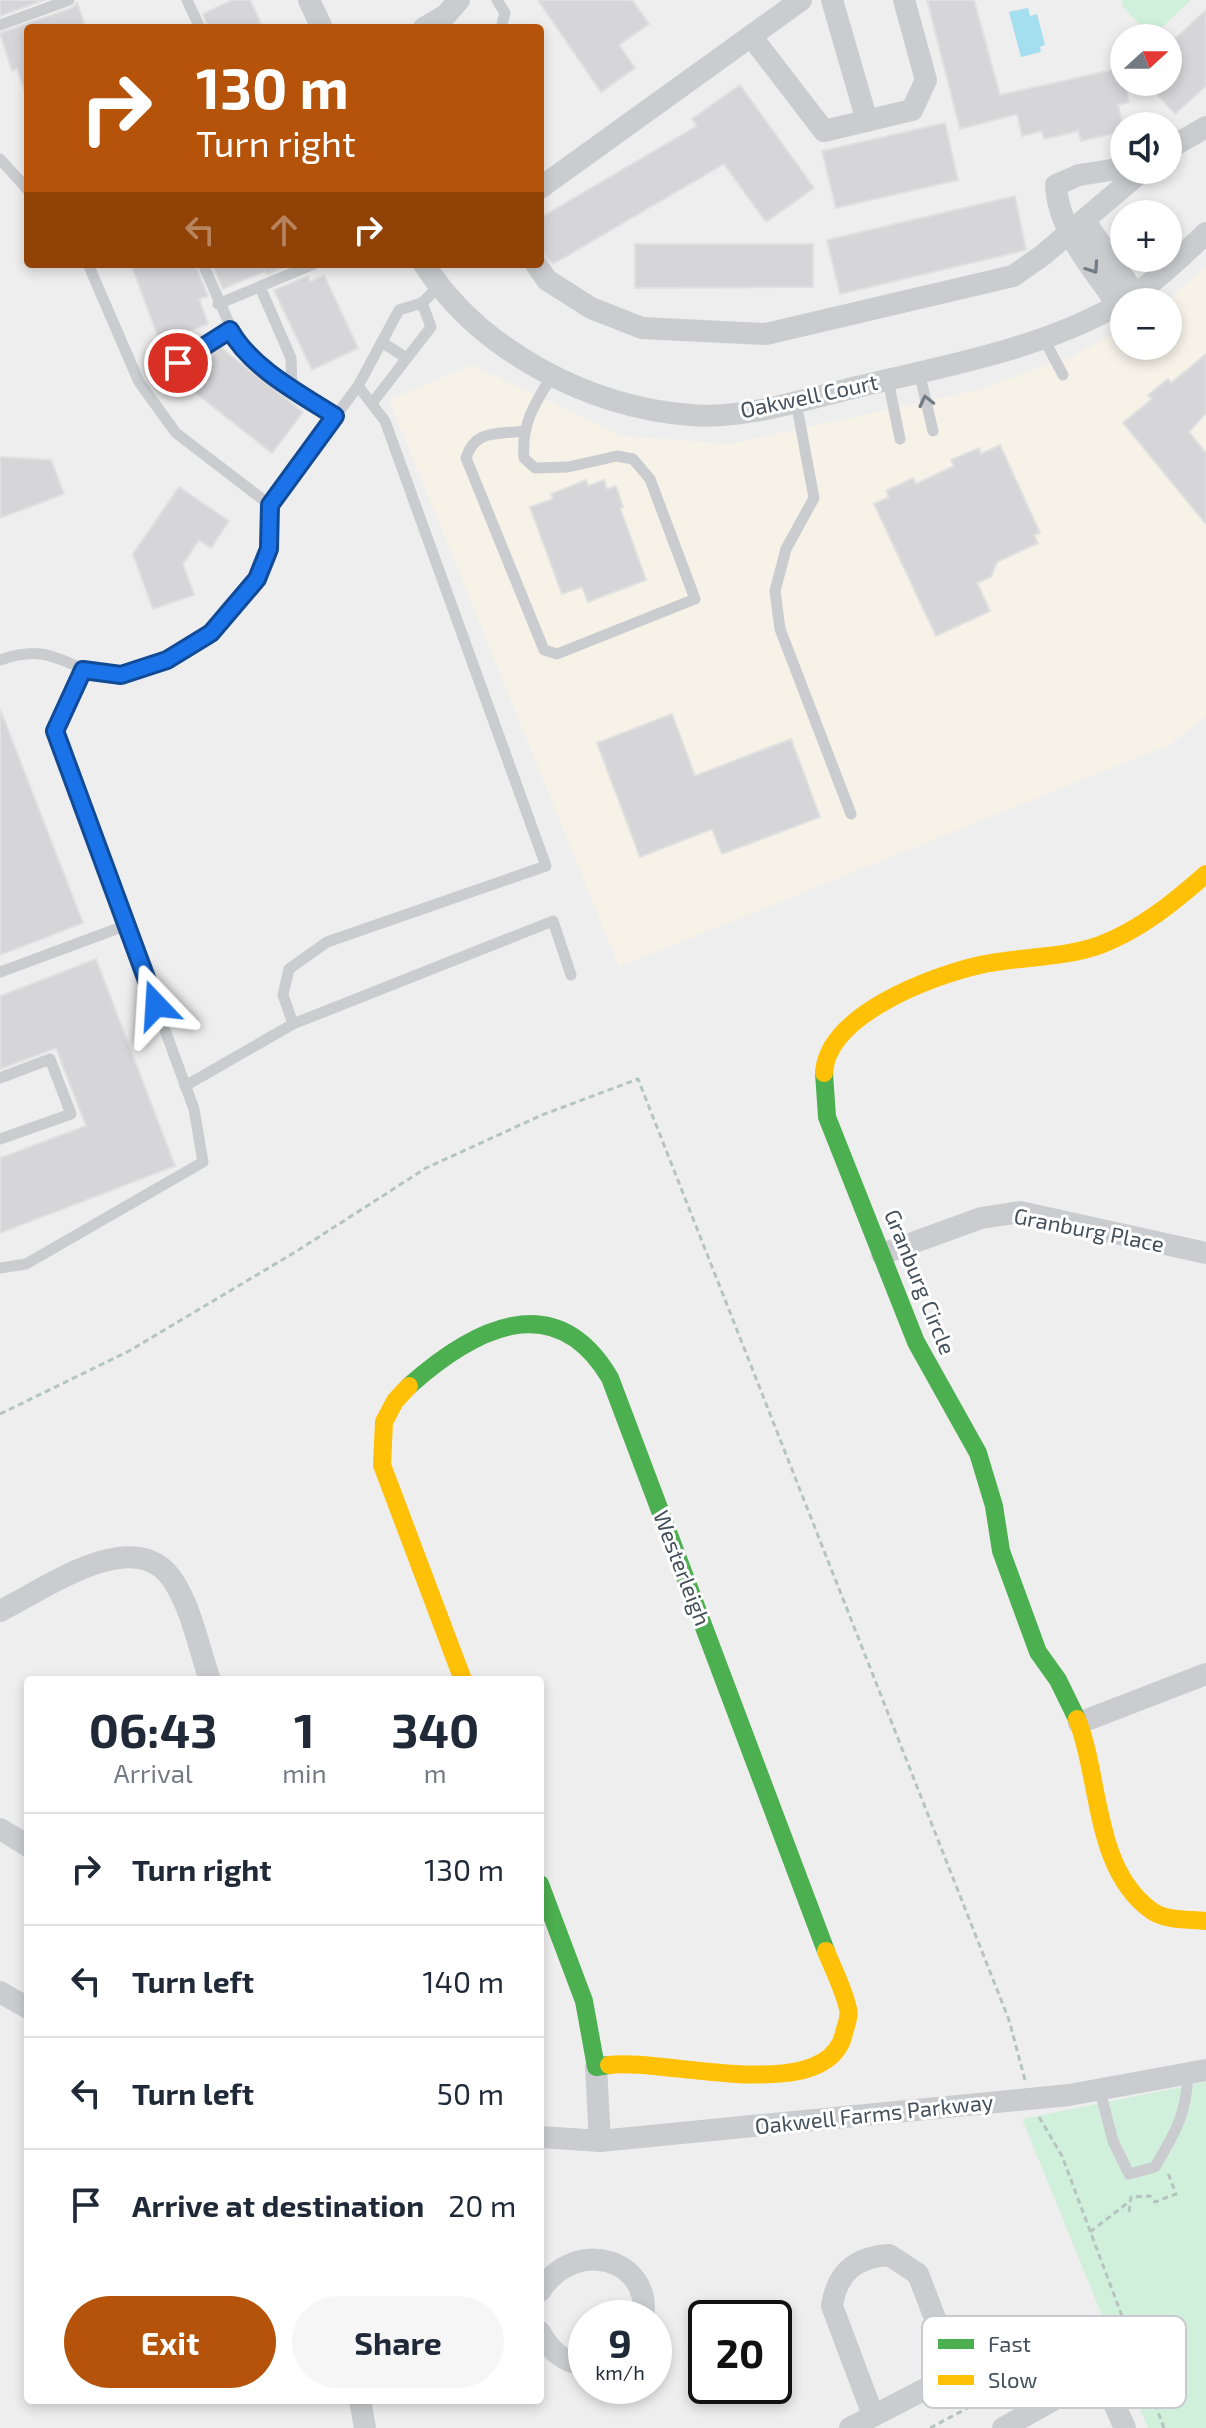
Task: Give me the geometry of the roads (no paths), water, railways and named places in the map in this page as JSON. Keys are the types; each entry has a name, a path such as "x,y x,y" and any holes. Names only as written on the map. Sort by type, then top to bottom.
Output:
{"street":[{"path":"309,0 320,24"},
{"path":"431,24 446,15 459,0"},
{"path":"544,185 801,0"},
{"path":"832,0 867,121"},
{"path":"751,36 824,131 867,121 912,110 926,80 904,0"},
{"path":"1182,141 1206,127"},
{"path":"1110,170 1079,175 1056,185 1057,202 1077,226 1118,288"},
{"path":"539,268 547,280 591,308 642,328 766,334 1013,276 1126,184"},
{"name":"Oakwell Court","path":"1140,288 1206,233"},
{"name":"Oakwell Court","path":"428,268 439,286 510,349 552,376 588,393 691,416 796,402 919,372 1044,339 1110,308"},
{"name":"Granburg Circle","path":"1206,874 1163,911 1116,938 1064,956 990,964 962,971 862,1011 841,1029 824,1062 821,1090 827,1117 927,1367 978,1453 994,1506 1001,1551 1038,1652 1058,1680 1079,1723 1095,1799 1128,1886 1152,1911 1165,1917 1206,1921"},
{"name":"Granburg Place","path":"882,1254 981,1218 1020,1212 1206,1253"},
{"name":"Westerleigh","path":"461,1676 382,1465 381,1435 386,1416 407,1386 484,1337 538,1321 565,1329 587,1345 610,1378 849,2011 842,2041 812,2067 731,2077 625,2063 596,2067"},
{"path":"0,1611 111,1557 137,1555 151,1560 172,1578 209,1676"},
{"path":"1079,1723 1206,1674"},
{"path":"0,1829 24,1844"},
{"path":"544,1895 584,2001 596,2067 600,2141"},
{"path":"0,1992 24,2006"},
{"name":"Oakwell Farms Parkway","path":"544,2137 600,2141 1100,2091 1197,2072"},
{"path":"873,2415 832,2306 835,2288 844,2273 857,2262 889,2255 918,2274 934,2316"},
{"path":"544,2285 551,2274 568,2262 589,2258 610,2261 628,2273 640,2290 641,2300"},
{"path":"544,2338 553,2351 568,2362"},
{"path":"850,2428 922,2390"},
{"path":"361,2404 365,2428"},
{"path":"1003,2428 1039,2408"},
{"path":"1116,2408 1125,2428"}],"lane":[{"path":"0,25 69,0"},
{"path":"187,0 198,24"},
{"path":"497,0 505,13 502,24"},
{"path":"0,159 24,186"},
{"path":"95,268 139,382 176,433 270,505"},
{"path":"204,268 239,346 292,388 335,416"},
{"path":"218,304 305,268"},
{"path":"0,660 24,652 49,653 83,670 121,675 167,660 211,633 260,573 271,534 270,505 358,386 399,310 422,303 439,286"},
{"path":"260,287 291,358 292,388"},
{"path":"373,402 431,327 422,303"},
{"path":"178,363 230,330"},
{"path":"1044,339 1063,375"},
{"path":"383,343 405,357"},
{"path":"919,372 933,431"},
{"path":"524,431 477,437 471,442 466,458 544,650 557,654 695,599 650,479 633,459 617,456 568,467 535,468 524,458 524,431 529,412 552,376"},
{"path":"888,380 900,439"},
{"path":"293,1024 283,995 289,969 327,942 546,866 385,421 358,386"},
{"path":"796,402 814,498 786,549 775,591 780,629 851,814"},
{"path":"0,1268 26,1264 203,1162 185,1086 55,731 83,670"},
{"path":"185,1086 293,1024 553,921 571,975"},
{"path":"0,972 127,925"},
{"path":"0,1078 50,1059 71,1114 0,1139"},
{"path":"1100,2091 1113,2141 1129,2174 1155,2167 1186,2108 1197,2072"}],"water":[{"path":"1028,8 1030,16 1037,14 1045,45 1040,47 1041,52 1021,57 1009,12"}]}
